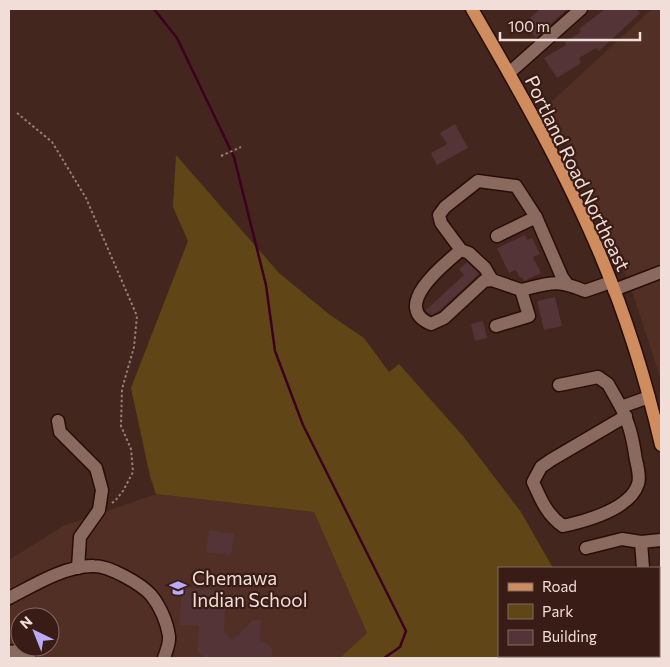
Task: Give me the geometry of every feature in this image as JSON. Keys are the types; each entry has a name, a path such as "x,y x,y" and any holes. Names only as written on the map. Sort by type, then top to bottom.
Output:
{"main road":[{"name":"Portland Road Northeast","path":"472,9 509,73 580,209 612,286 654,402 661,445"}],"lane":[{"path":"509,73 581,9"},
{"path":"492,280 485,268 469,253 461,250 441,223 439,215 445,207 478,181 516,186 536,216 562,277 568,284"},
{"path":"497,236 536,216"},
{"path":"461,250 435,271 416,297 417,314 424,321 431,324 444,318 484,281 492,280 522,290 555,282 568,284 586,291 612,286 661,272"},
{"path":"496,326 529,316 522,290"},
{"path":"559,385 598,377 608,384 623,412 631,428 638,476 638,485 629,499 592,519 564,526 554,519 543,505 533,482 541,467 623,412 654,402"},
{"path":"58,421 60,432 96,468 102,490 99,510 80,537 78,568"},
{"path":"586,548 622,540 641,542 661,540"},
{"path":"641,542 643,567"},
{"path":"9,598 53,575 78,568 93,566 104,568 125,577 150,594 164,617 170,638 164,658"},
{"path":"9,652 18,651 29,658"}],"path":[{"path":"17,113 52,142 86,198 137,316 134,347 122,389 121,426 132,449 133,472 123,491 115,501 99,510"},
{"path":"221,156 241,147"}],"shaded area":[{"path":"652,9 661,9 661,380 632,291 610,237 589,188 547,106"},
{"name":"Chemawa Indian School","path":"156,494 314,512 367,633 340,658 9,658 9,560 63,526"}],"green space":[{"path":"176,155 279,273 330,315 364,338 389,372 399,364 463,436 521,512 552,567 498,567 498,657 635,658 340,658 367,633 314,512 156,494 150,476 131,388 188,241 173,207"}],"building":[{"path":"540,9 567,9 536,38 525,26 532,20 530,18"},
{"path":"605,9 636,9 640,13 599,51 596,48 579,58 581,63 557,78 544,58 566,45 565,42 581,32 579,29"},
{"path":"455,124 468,148 437,165 431,153 447,144 440,133"},
{"path":"525,235 527,240 532,238 540,254 533,257 541,273 524,281 516,270 509,273 497,248"},
{"path":"467,262 479,274 439,311 432,315 426,311 464,275 459,269"},
{"path":"555,297 562,326 544,330 537,301"},
{"path":"483,321 487,338 475,341 471,324"},
{"path":"209,530 234,534 231,555 206,552"},
{"path":"182,588 226,591 224,631 232,640 253,620 261,620 260,642 266,642 272,649 272,658 204,658 197,651 199,626 179,625"}],"waterway":[{"path":"154,9 177,38 234,157 266,285 275,351 303,425 406,631 400,647 384,658"}],"place":[{"name":"Chemawa Indian School","path":"178,588"}]}
